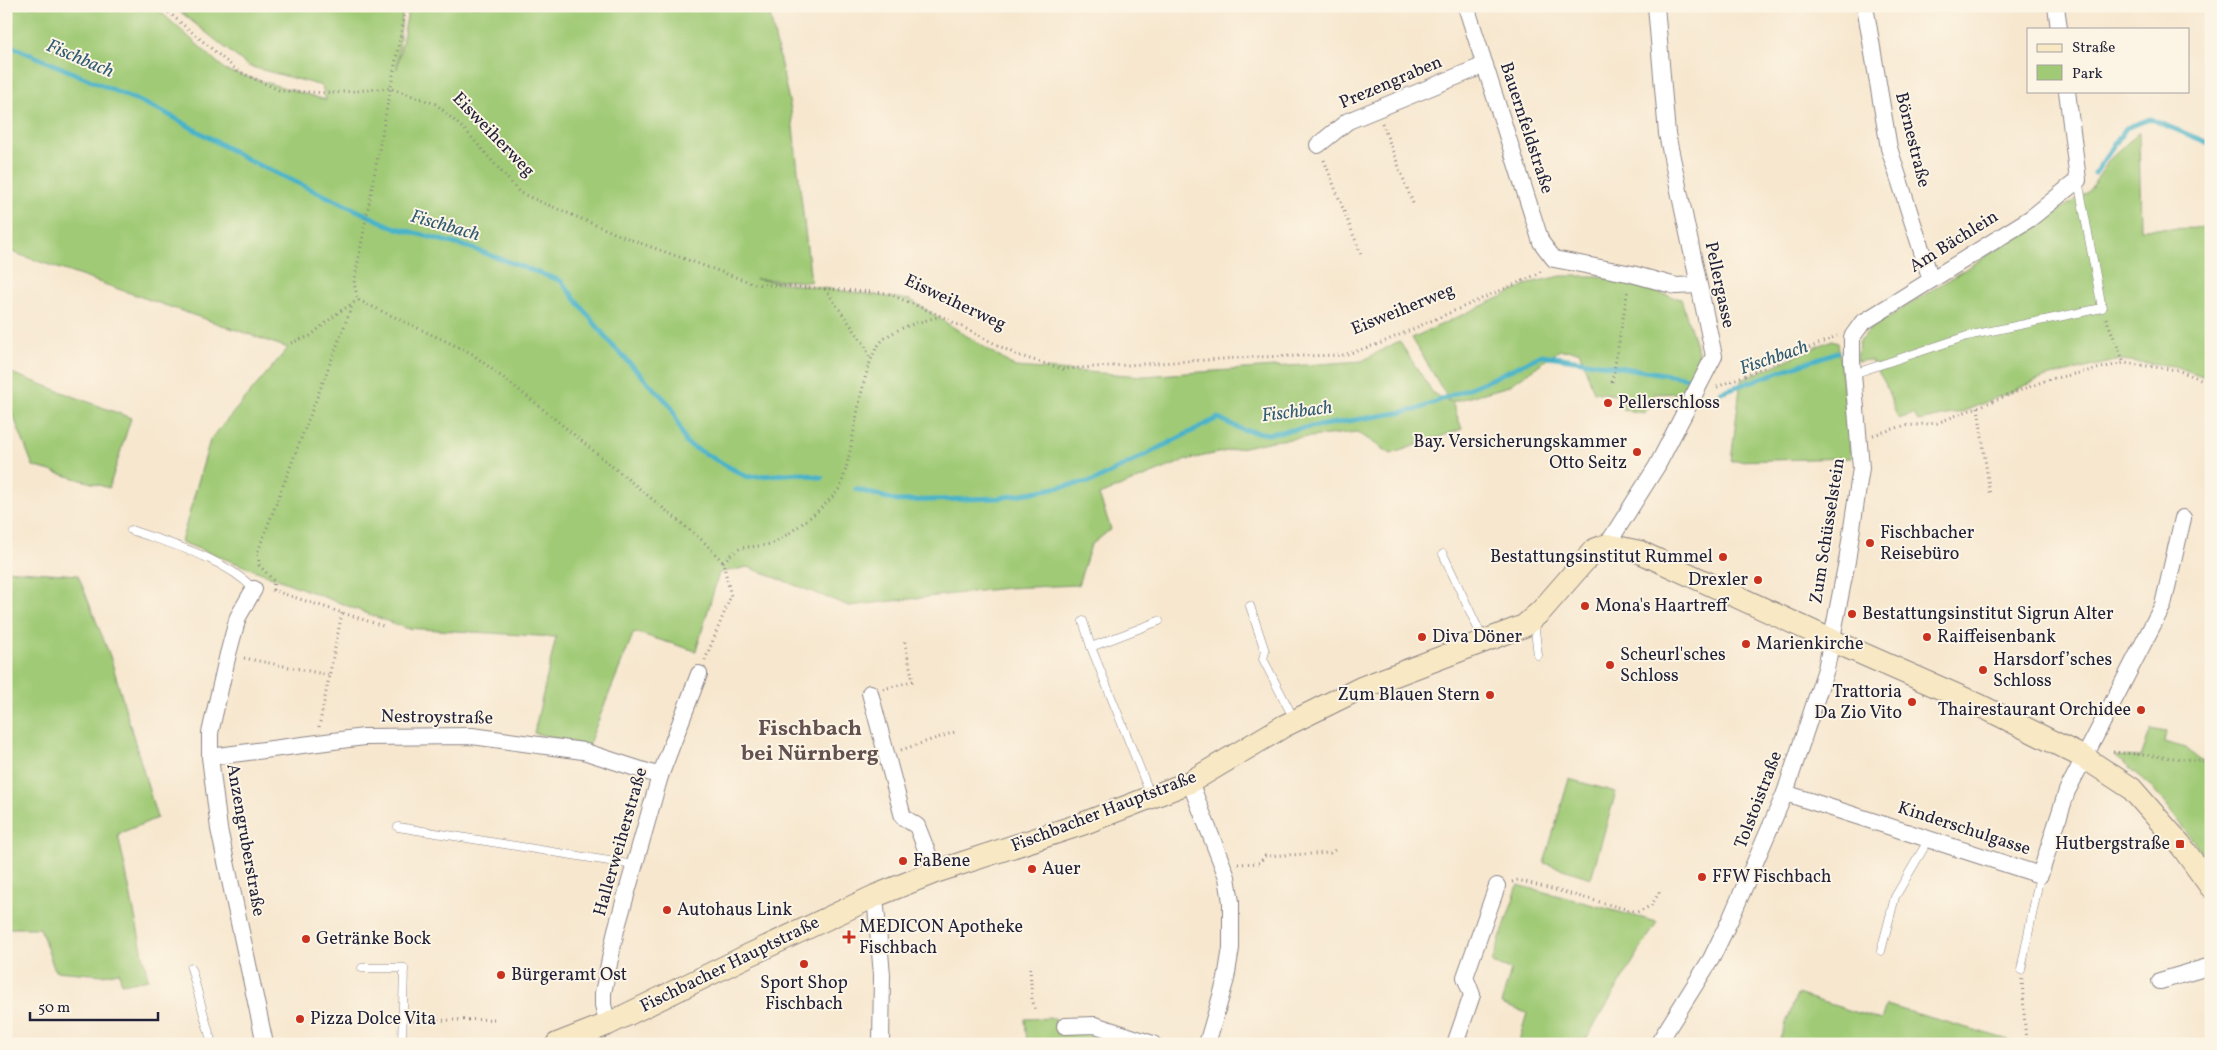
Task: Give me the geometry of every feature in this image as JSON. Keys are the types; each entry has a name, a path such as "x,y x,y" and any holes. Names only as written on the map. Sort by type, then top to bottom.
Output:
{"main road":[{"name":"Fischbacher Hauptstraße","path":"557,1044 608,1024 875,896 935,872 1082,824 1190,782 1295,720 1361,688 1524,626 1594,550 1607,545"},
{"path":"1607,545 1640,552 1831,640 1979,705 2085,758 2131,788 2180,844 2211,887"}],"street":[{"name":"Bauernfeldstraße","path":"1466,6 1541,242 1554,259"},
{"name":"Pellergasse","path":"1607,545 1657,466 1714,356 1667,134 1656,6"},
{"name":"Börnestraße","path":"1865,6 1889,148 1931,280"},
{"path":"2056,6 2059,28"},
{"name":"Prezengraben","path":"1318,145 1348,121 1485,66"},
{"path":"2067,92 2078,180"},
{"name":"Am Bächlein","path":"1852,337 1862,323 2031,218 2078,180"},
{"path":"1554,259 1632,274 1676,286 1698,286"},
{"name":"Zum Schüsselstein","path":"1831,640 1847,561 1862,468 1853,374 1852,337"},
{"name":"Kinderschulgasse","path":"1786,794 2040,874 2067,791 2163,605 2183,518"},
{"name":"Anzengruberstraße","path":"254,589 238,617 228,654 210,733 210,757 219,829 265,1044"},
{"name":"Tolstoistraße","path":"1658,1044 1715,952 1786,794 1826,669 1831,640"},
{"name":"Hallerweiherstraße","path":"608,1024 603,1005 603,993 616,930 660,776 699,674"},
{"path":"870,693 903,817 917,826 935,872"},
{"name":"Nestroystraße","path":"210,757 364,737 472,736 583,751 660,776"},
{"path":"1190,782 1227,877 1230,902 1231,948 1226,979 1207,1044"},
{"path":"1456,1044 1472,995 1465,977 1497,886"},
{"path":"875,896 882,975 881,1044"},
{"path":"2160,980 2211,966"},
{"path":"1065,1026 1095,1025 1153,1044"}],"lane":[{"path":"1853,374 1966,336 2102,308 2078,180"},
{"path":"131,530 196,553 240,575 254,589"},
{"path":"1443,554 1485,642"},
{"path":"1250,606 1264,644 1263,659 1295,720"},
{"path":"1533,617 1538,655"},
{"path":"1091,647 1159,620"},
{"path":"1083,621 1091,647 1152,797"},
{"path":"398,827 634,865"},
{"path":"1881,951 1895,897 1929,839"},
{"path":"2021,970 2040,874"},
{"path":"191,968 212,1044"},
{"path":"362,968 404,968 402,1044"}],"path":[{"name":"Eisweiherweg","path":"160,6 238,71 281,91 332,93 390,88 436,104 467,132 520,193 629,239 755,284 887,293 940,316 1017,355 1063,369 1254,357 1344,355 1381,343 1538,274 1554,259"},
{"path":"358,300 354,283 406,6"},
{"path":"1377,109 1414,206"},
{"path":"1318,145 1362,257"},
{"path":"825,289 864,344 870,358"},
{"path":"1612,382 1628,290"},
{"path":"291,343 310,336 339,312 352,306 358,300"},
{"path":"358,300 471,353 671,513 722,562 731,596 699,674"},
{"path":"273,590 274,581 259,565 258,550 352,306"},
{"path":"2102,308 2124,363"},
{"path":"722,562 737,548 771,544 796,530 840,489 870,358 883,339 908,326 940,316"},
{"path":"1702,380 1718,387 1834,336 1852,337"},
{"path":"1860,438 1903,426 1937,423 2047,380 2124,363 2177,370 2211,383"},
{"path":"1978,407 1990,495"},
{"path":"254,589 273,590 383,626"},
{"path":"320,743 318,726 342,613"},
{"path":"870,693 913,681 904,639"},
{"path":"228,654 329,675"},
{"path":"886,755 955,732"},
{"path":"2085,758 2108,752 2203,761 2211,767"},
{"path":"1222,865 1259,863 1265,856 1330,853 1338,848"},
{"path":"1497,886 1518,880 1637,912 1651,906 1660,891"},
{"path":"1030,968 1032,999 1036,1012"},
{"path":"2021,970 2026,1044"},
{"path":"403,1021 495,1019"}],"green space":[{"path":"6,6 154,6 227,71 326,100 322,86 248,66 173,6 403,6 397,69 409,6 768,6 791,110 811,282 755,279 911,300 1015,367 1143,376 1362,361 1399,341 1433,393 1450,402 1412,338 1534,282 1561,276 1598,276 1681,299 1700,358 1683,393 1653,394 1645,413 1622,410 1624,396 1594,392 1579,351 1560,350 1509,386 1452,402 1462,429 1391,454 1357,432 1272,441 1186,460 1099,495 1111,529 1091,545 1078,585 1006,588 849,606 748,567 719,573 696,651 634,632 588,746 534,733 556,637 405,628 181,542 210,440 288,348 6,250"},
{"path":"2139,132 2141,229 2211,228 2211,379 2174,366 2120,360 2046,377 1962,412 1918,421 1914,414 1898,419 1885,383 1871,360 1857,361 1859,342 1870,329 2088,192 2110,159"},
{"path":"1832,340 1838,342 1851,458 1731,461 1741,380"},
{"path":"6,371 131,418 109,488 33,466 6,397"},
{"path":"6,570 78,575 110,656 157,818 118,834 148,979 122,984 119,972 103,975 55,971 40,928 6,928"},
{"path":"2151,729 2166,732 2164,742 2186,748 2211,770 2211,865 2153,788 2115,756 2141,757"},
{"path":"1569,779 1616,792 1591,878 1544,863"},
{"path":"1518,885 1657,922 1583,1044 1518,1044 1527,1013 1501,1004 1511,970 1492,963"},
{"path":"1797,994 1881,1020 1886,1005 2016,1042 2016,1044 1778,1044"},
{"path":"1055,1018 1057,1034 1096,1032 1120,1039 1119,1044 1027,1044 1025,1019"}],"waterway":[{"name":"Fischbach","path":"6,44 162,111 252,162 393,227 471,248 561,281 612,345 671,406 686,443 747,477 799,473 822,478"},
{"name":"Fischbach","path":"2095,173 2126,128 2150,119 2211,144"},
{"name":"Fischbach","path":"1721,392 1837,352"},
{"name":"Fischbach","path":"856,489 897,501 1000,498 1094,481 1218,418 1243,430 1268,434 1416,410 1489,380 1542,355 1689,378"}],"place":[{"name":"Pellerschloss","path":"1608,403"},
{"name":"Bay. Versicherungskammer Otto Seitz","path":"1637,452"},
{"name":"Fischbacher Reisebüro","path":"1870,543"},
{"name":"Bestattungsinstitut Rummel","path":"1723,557"},
{"name":"Drexler","path":"1758,580"},
{"name":"Mona's Haartreff","path":"1585,606"},
{"name":"Bestattungsinstitut Sigrun Alter","path":"1852,614"},
{"name":"Diva Döner","path":"1422,637"},
{"name":"Raiffeisenbank","path":"1927,637"},
{"name":"Marienkirche","path":"1746,644"},
{"name":"Scheurl'sches Schloss","path":"1610,665"},
{"name":"Harsdorf’sches Schloss","path":"1983,670"},
{"name":"Zum Blauen Stern","path":"1490,695"},
{"name":"Trattoria Da Zio Vito","path":"1912,702"},
{"name":"Thairestaurant Orchidee","path":"2141,710"},
{"name":"Hutbergstraße","path":"2180,844"},
{"name":"FaBene","path":"903,861"},
{"name":"Auer","path":"1032,869"},
{"name":"FFW Fischbach","path":"1702,877"},
{"name":"Autohaus Link","path":"667,910"},
{"name":"MEDICON Apotheke Fischbach","path":"849,937"},
{"name":"Getränke Bock","path":"306,939"},
{"name":"Sport Shop Fischbach","path":"804,964"},
{"name":"Bürgeramt Ost","path":"501,975"},
{"name":"Pizza Dolce Vita","path":"300,1019"}],"district":[{"name":"Fischbach bei Nürnberg","path":"810,742"}]}
